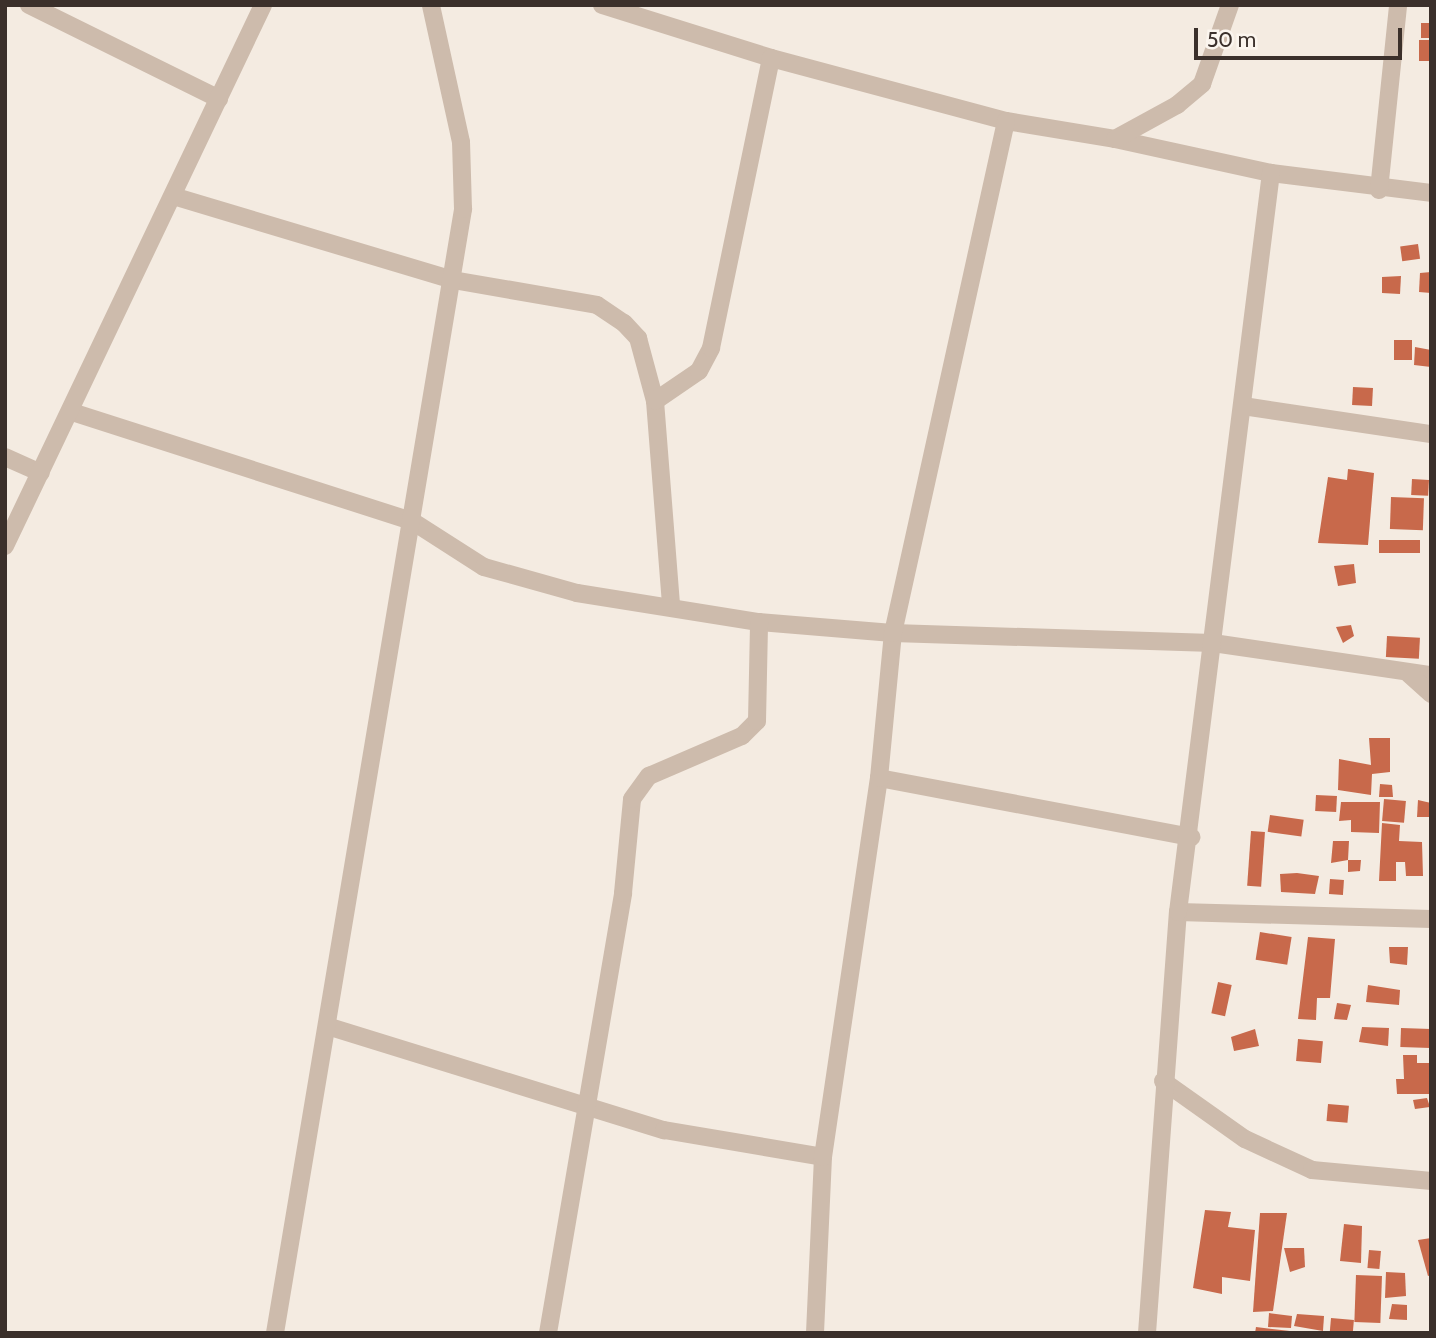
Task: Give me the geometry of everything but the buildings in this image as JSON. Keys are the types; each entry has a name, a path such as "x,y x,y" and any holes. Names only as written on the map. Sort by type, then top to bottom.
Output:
{"street":[{"path":"29,5 219,99"},
{"path":"5,546 72,412 263,5"},
{"path":"275,1333 463,209 461,142 431,5"},
{"path":"602,5 771,58 1006,121 1115,139 1271,173 1379,190 1431,193"},
{"path":"1115,139 1177,105 1202,84 1230,5"},
{"path":"1379,190 1398,5"},
{"path":"655,401 699,371 711,348 771,58"},
{"path":"815,1333 823,1157 879,778 893,633 1006,121"},
{"path":"1147,1333 1163,1082 1178,912 1191,837 1271,173"},
{"path":"173,196 453,281 597,304 638,338 655,401 671,605"},
{"path":"1243,406 1431,434"},
{"path":"72,412 412,521 484,568 577,593 671,605 759,622 893,633 1213,643 1409,674 1431,674"},
{"path":"5,457 41,473"},
{"path":"548,1333 623,893 632,799 649,776 742,736 757,721 759,622"},
{"path":"1409,674 1431,694"},
{"path":"879,778 1191,837"},
{"path":"1178,912 1431,919"},
{"path":"327,1026 691,1136 823,1157"},
{"path":"1163,1082 1245,1139 1312,1170 1431,1181"}]}
